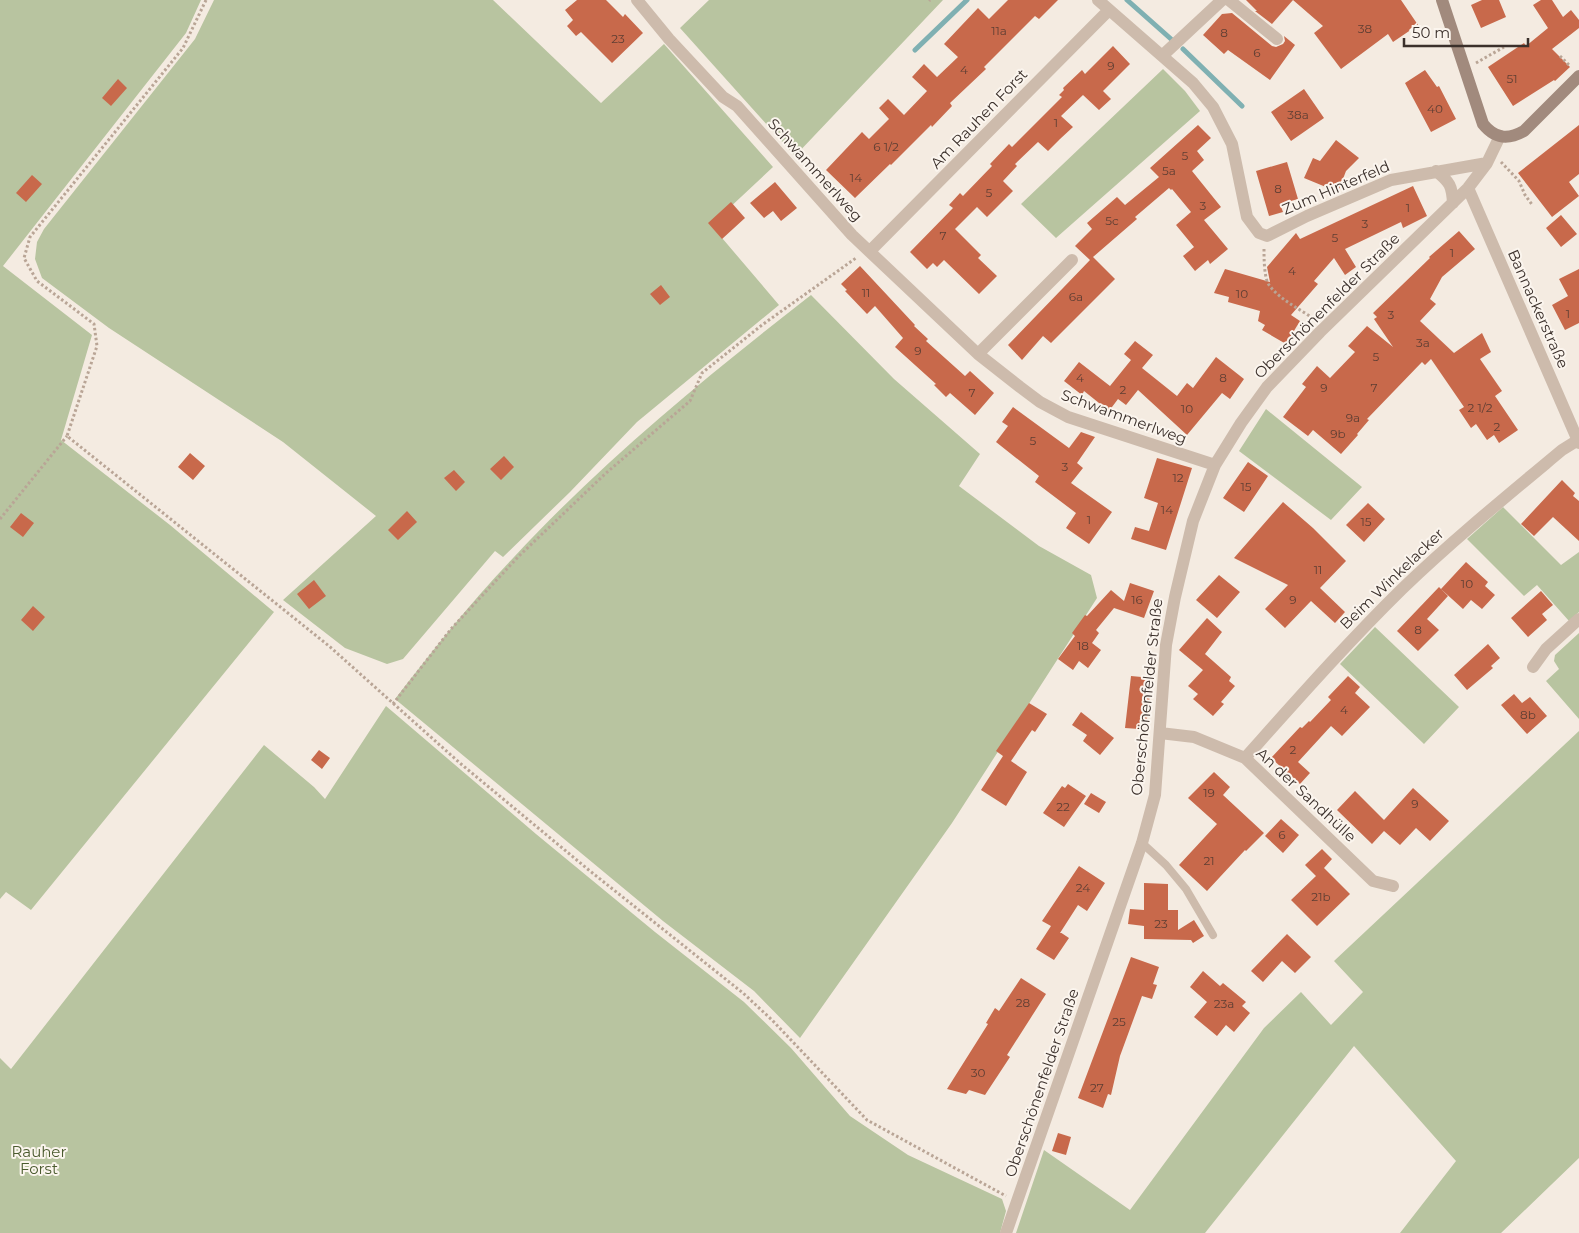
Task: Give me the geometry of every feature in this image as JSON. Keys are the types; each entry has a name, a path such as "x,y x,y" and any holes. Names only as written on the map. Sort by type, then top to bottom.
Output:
{"street":[{"name":"Schwammerlweg","path":"636,0 723,97 737,106 852,235 978,354 1040,402 1068,417 1215,465"},
{"path":"1098,0 1193,83 1213,107 1232,144 1247,216 1263,234"},
{"path":"1162,56 1222,0"},
{"path":"1229,0 1277,39"},
{"path":"1442,0 1482,124 1489,132 1500,136 1514,137 1524,132 1579,76"},
{"name":"Am Rauhen Forst","path":"870,251 1109,10"},
{"name":"Oberschönenfelder Straße","path":"1006,1233 1142,843 1155,795 1166,645 1178,579 1193,521 1215,465 1241,422 1267,388 1325,327 1468,188 1490,157 1500,136"},
{"name":"Zum Hinterfeld","path":"1263,234 1391,180 1490,157"},
{"path":"1436,171 1452,187 1453,204"},
{"name":"Bannackerstraße","path":"1468,188 1578,442"},
{"path":"978,354 1072,260"},
{"name":"Beim Winkelacker","path":"1245,758 1328,666 1403,588 1464,531 1562,450 1578,442"},
{"path":"1534,667 1546,649 1579,619"},
{"name":"An der Sandhülle","path":"1160,733 1194,738 1245,758 1373,881 1393,886"}],"lane":[{"path":"1142,843 1166,865 1186,889 1213,934"}],"path":[{"path":"0,519 67,436 98,346 94,324 37,281 24,258 30,237 183,48 206,0"},
{"path":"1464,69 1504,47"},
{"path":"1490,157 1519,181 1525,195 1533,206"},
{"path":"1263,234 1264,262 1268,284 1287,301 1325,327"},
{"path":"393,704 451,629 519,556 605,474 690,402 702,373 762,325 855,259 870,251"},
{"path":"67,436 329,646 460,764 582,865 743,993 772,1020 867,1120 1018,1203"}],"green space":[{"path":"0,0 201,0 186,33 3,266 92,335 61,440 170,525 274,612 31,910 6,892 0,899"},
{"path":"214,0 493,0 601,103 664,44 773,167 711,225 779,305 637,422 570,492 503,557 495,551 403,659 387,664 345,648 283,600 376,516 283,442 109,328 42,278 35,259 37,242 44,229 195,39"},
{"path":"709,0 943,0 795,156 680,28"},
{"path":"1163,69 1185,91 1200,111 1056,238 1021,204"},
{"path":"811,295 894,379 980,454 959,486 1039,546 1091,575 1097,598 952,823 800,1038 754,991 663,921 395,699 483,591 548,521 657,420 733,356"},
{"path":"1266,409 1362,487 1331,520 1239,451"},
{"path":"1503,507 1561,565 1579,552 1579,612 1569,621 1537,585 1524,596 1467,539"},
{"path":"1375,627 1459,707 1424,744 1340,664"},
{"path":"1579,633 1579,719 1546,681 1559,669 1554,661 1555,655"},
{"name":"Rauher Forst","path":"386,706 536,834 744,1002 791,1048 850,1116 908,1155 1002,1199 1006,1211 1000,1233 0,1233 0,1058 11,1069 264,745 314,787 325,799"},
{"path":"1579,731 1579,1158 1501,1233 1400,1233 1456,1161 1354,1046 1205,1233 1016,1233 1044,1150 1130,1210 1264,1028 1301,992 1331,1025 1363,992 1334,961"}],"building":[{"path":"577,0 606,0 623,17 625,14 643,33 612,63 581,32 576,36 567,26 573,20 565,10"},
{"path":"1008,0 1058,0 1039,19 1035,16 984,67 986,69 950,103 952,106 932,127 931,125 855,198 826,170 862,132 869,139 889,119 879,108 888,99 904,115 927,91 912,77 924,64 937,77 958,57 944,44 978,8 989,19"},
{"path":"1246,0 1293,0 1272,24 1255,11 1257,11"},
{"path":"1293,0 1401,0 1418,25 1393,42 1388,34 1341,69 1314,33 1323,26"},
{"path":"1482,0 1499,0 1506,17 1481,28 1471,5"},
{"path":"1541,0 1552,0 1563,17 1571,10 1579,20 1579,28 1552,49 1570,67 1555,81 1513,106 1488,67 1524,43 1526,46 1548,28 1533,5"},
{"path":"1232,13 1272,46 1276,47 1283,44 1285,41 1284,36 1295,45 1270,80 1228,50 1224,54 1203,35 1222,14"},
{"path":"1113,46 1130,64 1103,91 1111,99 1099,110 1083,95 1061,116 1073,127 1048,151 1038,142 1015,164 1017,166 1003,181 1013,191 987,217 977,207 955,229 981,255 978,258 997,276 979,294 944,260 937,267 933,263 927,269 910,252 953,208 949,205 960,193 963,196 992,166 990,164 1009,144 1012,147 1062,97 1059,95 1064,90 1063,88 1082,70 1085,74"},
{"path":"1425,70 1437,87 1439,86 1456,119 1431,132 1405,83"},
{"path":"118,79 127,88 111,106 102,98"},
{"path":"1304,89 1324,118 1291,141 1271,112"},
{"path":"1198,125 1211,138 1197,151 1204,160 1192,171 1221,207 1204,220 1228,249 1210,264 1208,260 1195,271 1183,256 1194,247 1176,225 1191,212 1172,189 1169,188 1093,257 1115,279 1051,343 1043,336 1022,360 1008,345 1090,260 1075,246 1092,229 1087,223 1117,197 1125,205 1159,177 1150,168"},
{"path":"1579,125 1579,174 1569,182 1579,196 1552,217 1518,173"},
{"path":"1336,140 1359,158 1346,171 1338,192 1304,178 1313,158 1320,161"},
{"path":"1287,162 1298,199 1280,204 1283,212 1269,216 1256,171"},
{"path":"32,175 42,184 26,202 16,193"},
{"path":"775,182 797,208 781,221 773,211 764,218 750,203"},
{"path":"1413,186 1427,216 1403,228 1401,222 1345,249 1356,267 1345,275 1334,258 1314,281 1318,284 1291,315 1300,321 1286,344 1262,330 1265,325 1258,321 1260,311 1228,302 1229,297 1214,293 1225,269 1270,282 1267,267 1296,233 1300,239"},
{"path":"731,202 745,218 722,239 708,223"},
{"path":"1561,215 1577,234 1561,247 1546,228"},
{"path":"1459,231 1475,249 1442,277 1430,299 1436,304 1420,321 1454,353 1482,333 1491,352 1480,359 1502,391 1495,396 1518,430 1499,443 1494,435 1487,440 1476,424 1471,428 1459,410 1464,407 1431,359 1425,365 1422,362 1367,419 1369,420 1358,435 1341,454 1313,430 1308,436 1283,417 1306,387 1302,384 1317,366 1330,378 1355,352 1348,346 1367,326 1393,347 1374,319 1377,317 1373,313 1429,257"},
{"path":"860,266 928,339 926,341 965,376 970,371 994,393 975,415 950,393 946,397 934,385 936,384 895,347 903,338 875,306 867,314 845,291 847,290 841,284"},
{"path":"1579,269 1579,323 1565,330 1552,305 1568,296 1559,279"},
{"path":"661,285 670,297 660,305 650,294"},
{"path":"1135,341 1153,355 1142,368 1177,396 1187,383 1193,388 1216,357 1244,379 1230,399 1222,393 1187,435 1138,390 1126,405 1118,399 1109,411 1084,391 1082,395 1064,381 1079,362 1110,386 1131,360 1124,354"},
{"path":"1013,407 1069,448 1081,432 1095,437 1077,463 1083,468 1071,483 1112,512 1089,544 1066,528 1076,513 1035,482 1039,476 996,442 1008,426 1002,422"},
{"path":"190,453 205,466 193,480 178,467"},
{"path":"504,456 514,467 501,480 490,469"},
{"path":"1157,458 1192,468 1166,550 1131,539 1135,527 1149,531 1158,503 1144,498"},
{"path":"1248,462 1268,476 1244,512 1223,498"},
{"path":"454,470 465,482 456,491 444,478"},
{"path":"1562,480 1575,493 1573,496 1579,501 1579,541 1553,517 1534,536 1521,524"},
{"path":"1283,502 1313,528 1346,561 1320,588 1345,612 1335,623 1311,601 1285,628 1265,609 1288,585 1234,558"},
{"path":"1368,503 1385,519 1364,542 1346,525"},
{"path":"407,511 417,522 398,540 388,530"},
{"path":"21,513 34,523 23,537 10,527"},
{"path":"1466,562 1488,582 1485,586 1495,595 1482,609 1471,600 1463,609 1441,589"},
{"path":"1219,575 1240,592 1217,618 1196,600"},
{"path":"314,580 326,596 309,609 297,594"},
{"path":"1130,583 1154,591 1144,618 1114,608 1096,630 1099,633 1092,643 1101,650 1088,668 1079,661 1073,670 1058,659 1075,636 1072,633 1085,615 1087,616 1111,590 1124,601"},
{"path":"1439,587 1448,596 1427,619 1439,630 1418,651 1397,631"},
{"path":"1541,591 1553,605 1542,614 1547,620 1528,637 1511,618"},
{"path":"33,606 45,617 33,631 21,620"},
{"path":"1207,618 1222,632 1205,654 1231,677 1229,681 1235,686 1221,702 1224,704 1213,716 1193,699 1198,694 1188,686 1203,670 1179,650"},
{"path":"1488,644 1500,658 1491,666 1493,668 1467,690 1454,675"},
{"path":"1131,676 1152,678 1147,719 1140,719 1139,729 1125,728"},
{"path":"1348,676 1360,687 1355,693 1370,707 1342,736 1331,726 1298,762 1310,773 1300,784 1271,758 1300,727 1302,728 1310,722 1331,700 1328,697"},
{"path":"1514,694 1522,703 1530,697 1547,716 1527,734 1501,705"},
{"path":"1029,703 1047,714 1035,732 1032,730 1011,761 1027,772 1006,806 981,790 1003,756 996,751"},
{"path":"1081,712 1114,738 1100,755 1083,741 1087,735 1072,725"},
{"path":"319,750 330,758 322,769 311,760"},
{"path":"1214,772 1230,787 1223,795 1264,833 1245,850 1207,891 1179,865 1217,824 1188,798"},
{"path":"1068,784 1086,796 1064,827 1043,813 1062,786 1065,788"},
{"path":"1413,788 1449,821 1430,841 1416,828 1400,845 1384,831 1372,844 1337,810 1355,791 1384,820"},
{"path":"1091,793 1106,802 1099,813 1084,804"},
{"path":"1281,819 1299,835 1283,853 1265,836"},
{"path":"1322,849 1332,859 1324,868 1350,894 1317,926 1291,900 1316,876 1305,865"},
{"path":"1079,866 1105,883 1087,911 1078,905 1060,932 1069,938 1054,960 1036,949 1051,926 1042,921"},
{"path":"1144,883 1168,884 1168,910 1178,910 1178,930 1194,920 1204,936 1193,943 1191,940 1144,939 1144,926 1128,924 1130,909 1144,910"},
{"path":"1287,934 1311,957 1295,973 1282,961 1263,982 1251,971"},
{"path":"1131,957 1159,967 1153,984 1157,985 1152,999 1142,996 1120,1056 1111,1095 1108,1094 1103,1108 1078,1098"},
{"path":"1203,971 1220,986 1223,983 1246,1002 1242,1006 1250,1013 1234,1032 1226,1025 1217,1036 1194,1017 1207,1002 1190,987"},
{"path":"1021,978 1046,994 1007,1055 1010,1057 985,1095 969,1090 966,1094 947,1089 988,1024 986,1023 995,1008 999,1011"},
{"path":"1058,1133 1071,1137 1066,1155 1052,1151"}],"waterway":[{"path":"915,50 967,0"},
{"path":"1127,0 1171,39"},
{"path":"1183,49 1242,106"}]}
